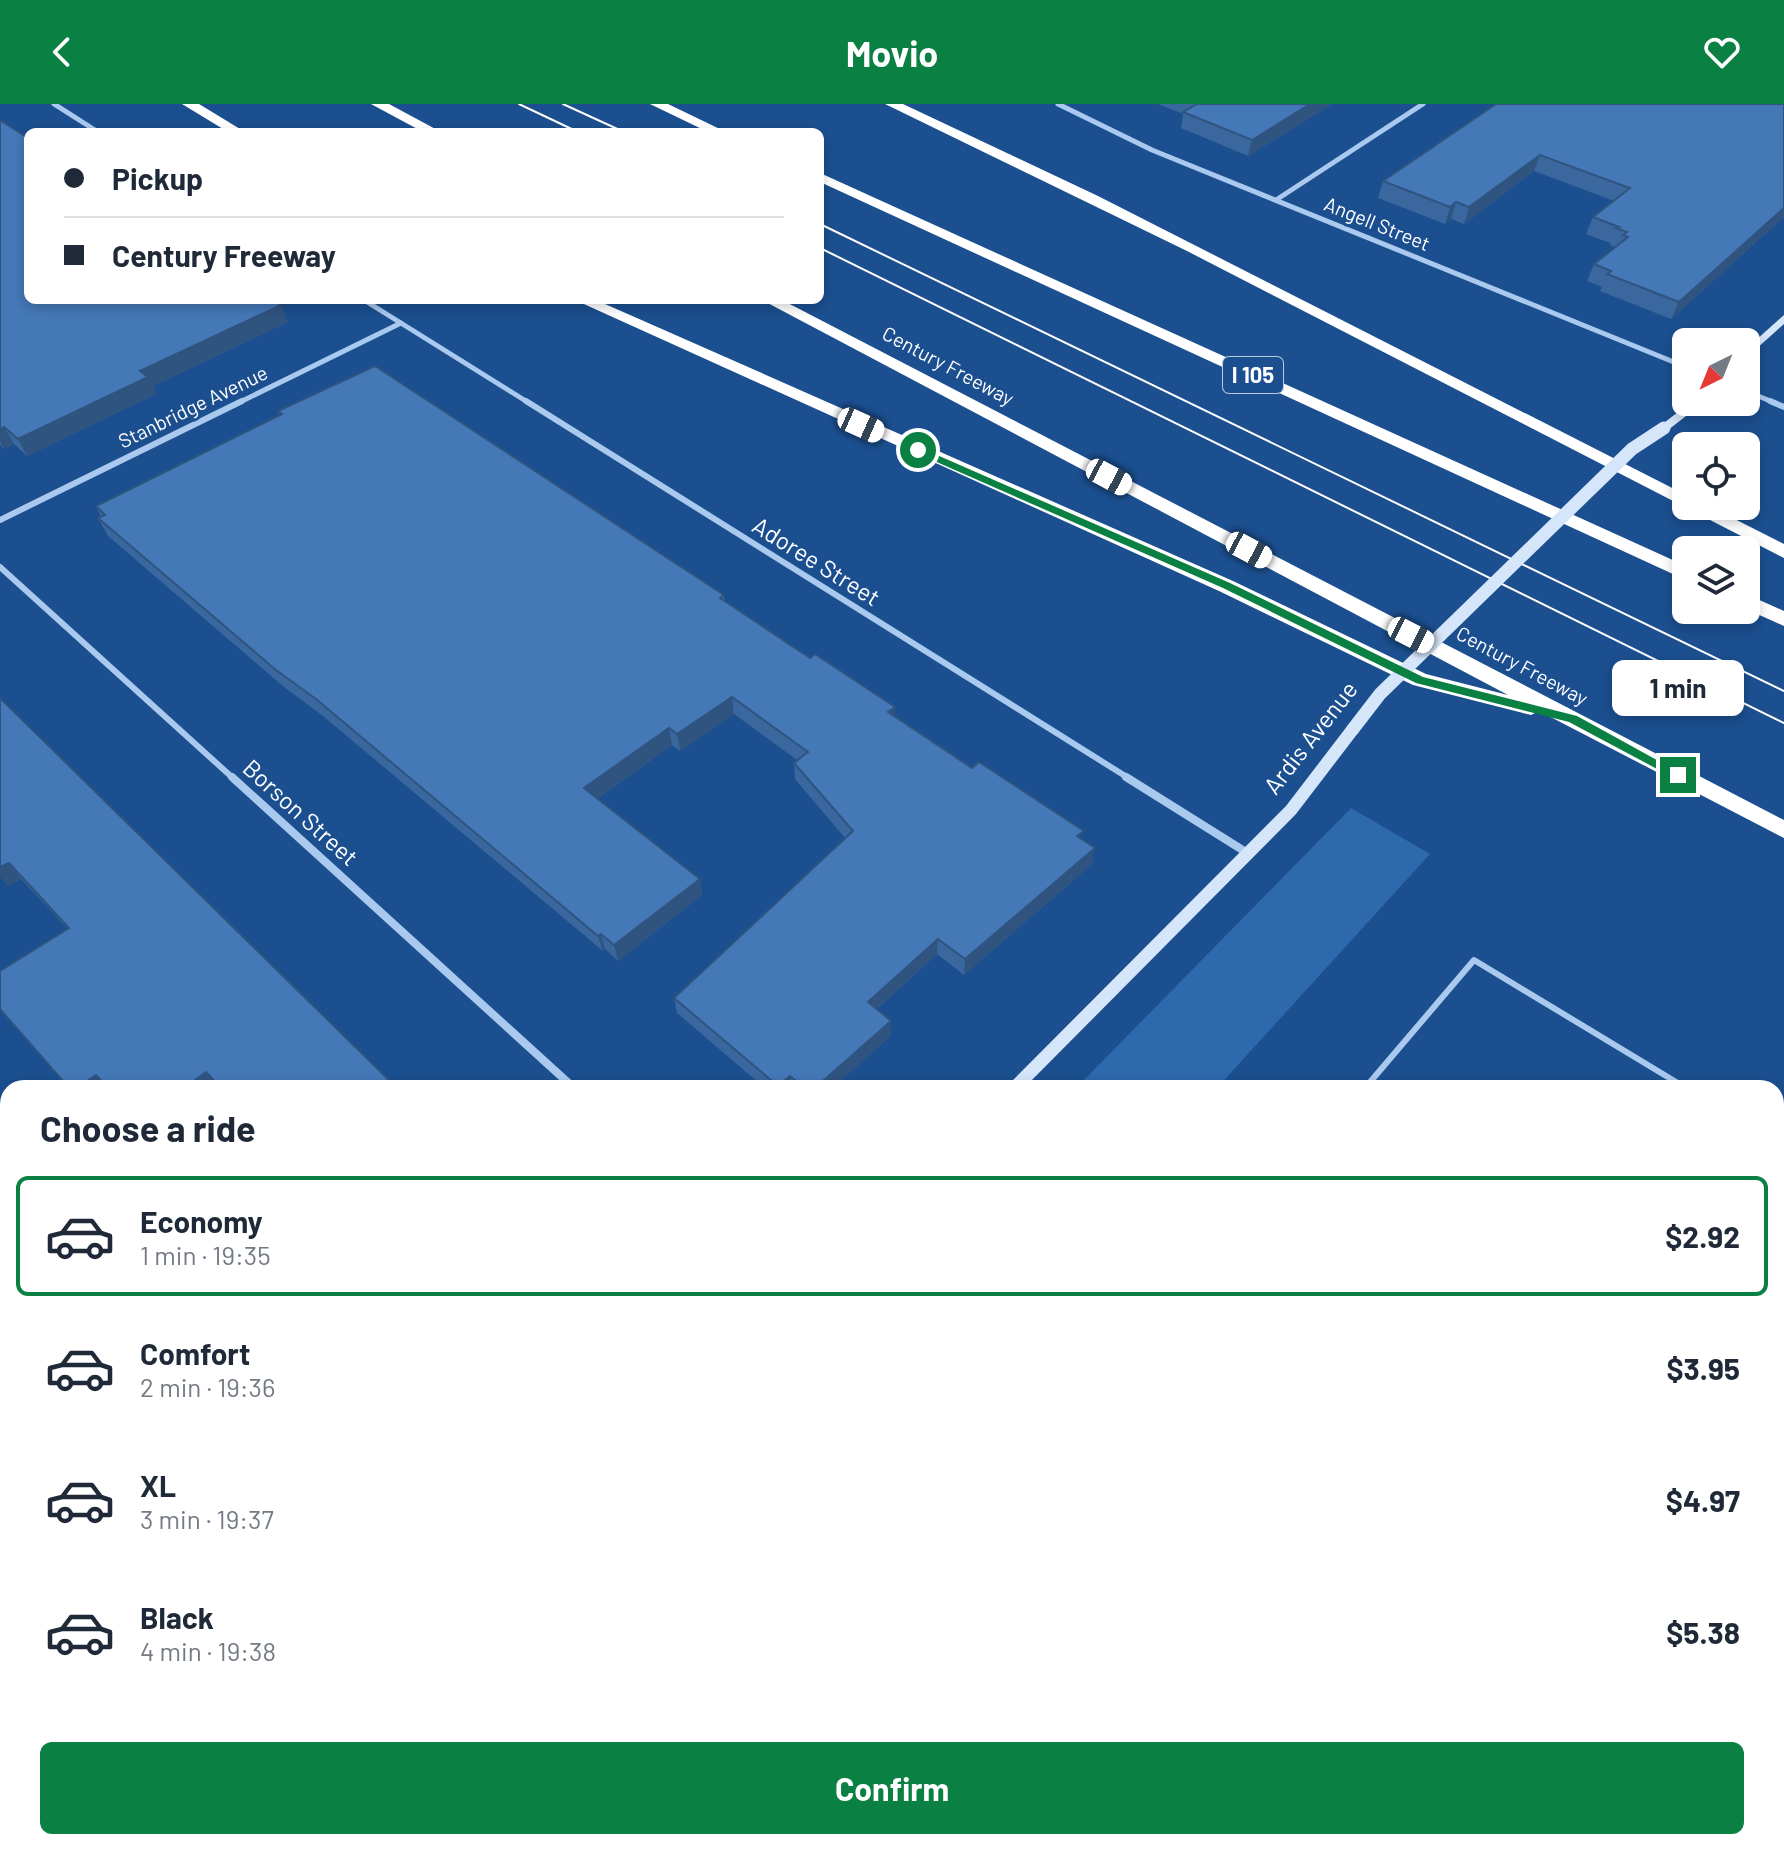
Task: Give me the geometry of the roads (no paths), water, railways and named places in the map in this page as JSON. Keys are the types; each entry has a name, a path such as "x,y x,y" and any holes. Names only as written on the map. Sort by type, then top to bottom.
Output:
{"highway":[{"path":"189,104 231,128"},
{"path":"378,104 426,128"},
{"path":"657,104 710,128"},
{"path":"892,104 1041,171 1206,253 1672,495"},
{"name":"I 105","path":"824,179 1672,568"},
{"path":"592,304 1226,586 1420,680 1573,719"},
{"name":"Century Freeway","path":"778,304 1784,830"},
{"path":"1721,520 1784,552"},
{"path":"1760,608 1784,619"}],"street":[{"path":"54,104 92,128"},
{"name":"Angell Street","path":"1058,104 1152,150 1672,361"},
{"path":"1276,200 1423,104"},
{"name":"Adoree Street","path":"370,304 1249,854"},
{"path":"1760,341 1784,318"},
{"name":"Stanbridge Avenue","path":"0,520 401,323"},
{"path":"1760,397 1784,407"},
{"name":"Ardis Avenue","path":"1021,1080 1291,810 1380,694 1632,449 1680,416"},
{"name":"Borson Street","path":"0,567 565,1080"}],"lane":[{"path":"1372,1080 1474,960 1673,1080"}],"tram line":[{"path":"519,104 570,128"},
{"path":"563,104 615,128"},
{"path":"824,226 1784,691"},
{"path":"824,250 1784,723"}]}
